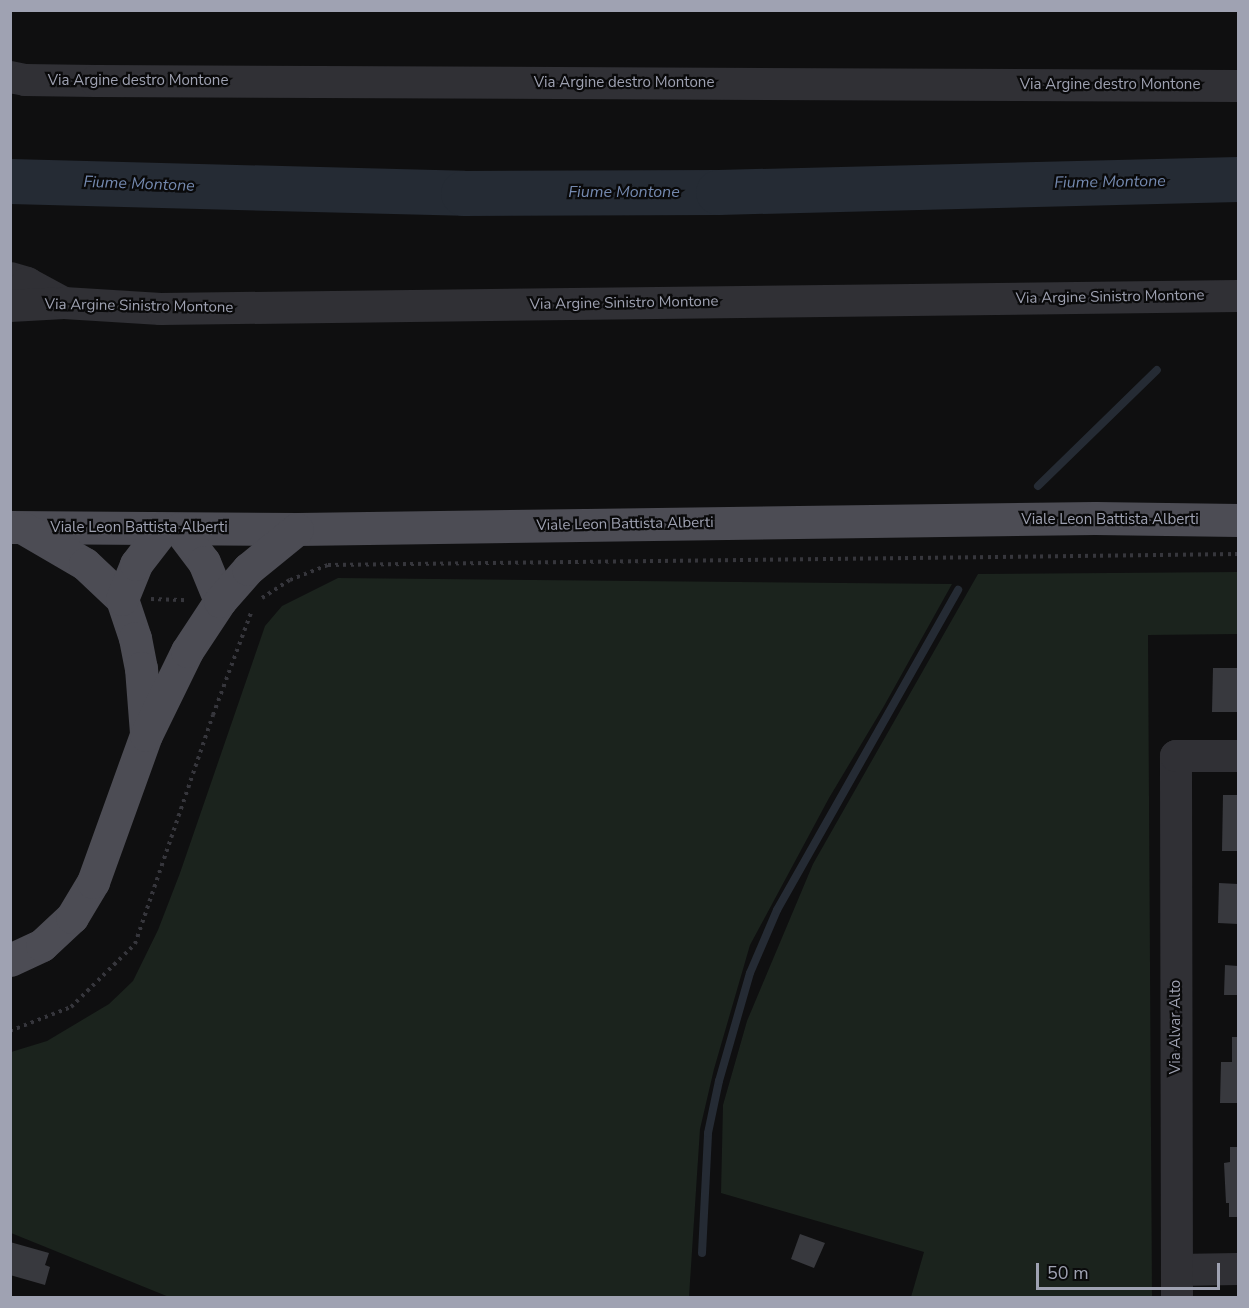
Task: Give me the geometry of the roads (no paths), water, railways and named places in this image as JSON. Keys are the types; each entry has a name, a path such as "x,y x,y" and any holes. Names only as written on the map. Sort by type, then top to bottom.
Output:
{"main road":[{"name":"Viale Leon Battista Alberti","path":"17,527 297,529 1095,518 1239,520"},
{"path":"17,527 86,564 136,599"},
{"path":"10,960 42,945 72,916 93,882 146,735 188,651 207,601 204,562 171,529 136,564 135,638 141,668 146,735"},
{"path":"207,601 297,529"}],"street":[{"name":"Via Argine destro Montone","path":"10,77 25,80 108,81 1239,86"},
{"path":"10,278 27,283 64,303"},
{"name":"Via Argine Sinistro Montone","path":"10,306 64,303 161,309 1239,296"},
{"name":"Via Alvar Alto","path":"1177,1284 1176,756 1239,756"},
{"path":"1177,1284 1239,1269"}],"waterway":[{"name":"Fiume Montone","path":"10,181 463,193 718,192 1238,179"},
{"path":"1038,486 1157,370"},
{"path":"702,1253 708,1133 719,1081 750,973 777,910 958,590"}]}
